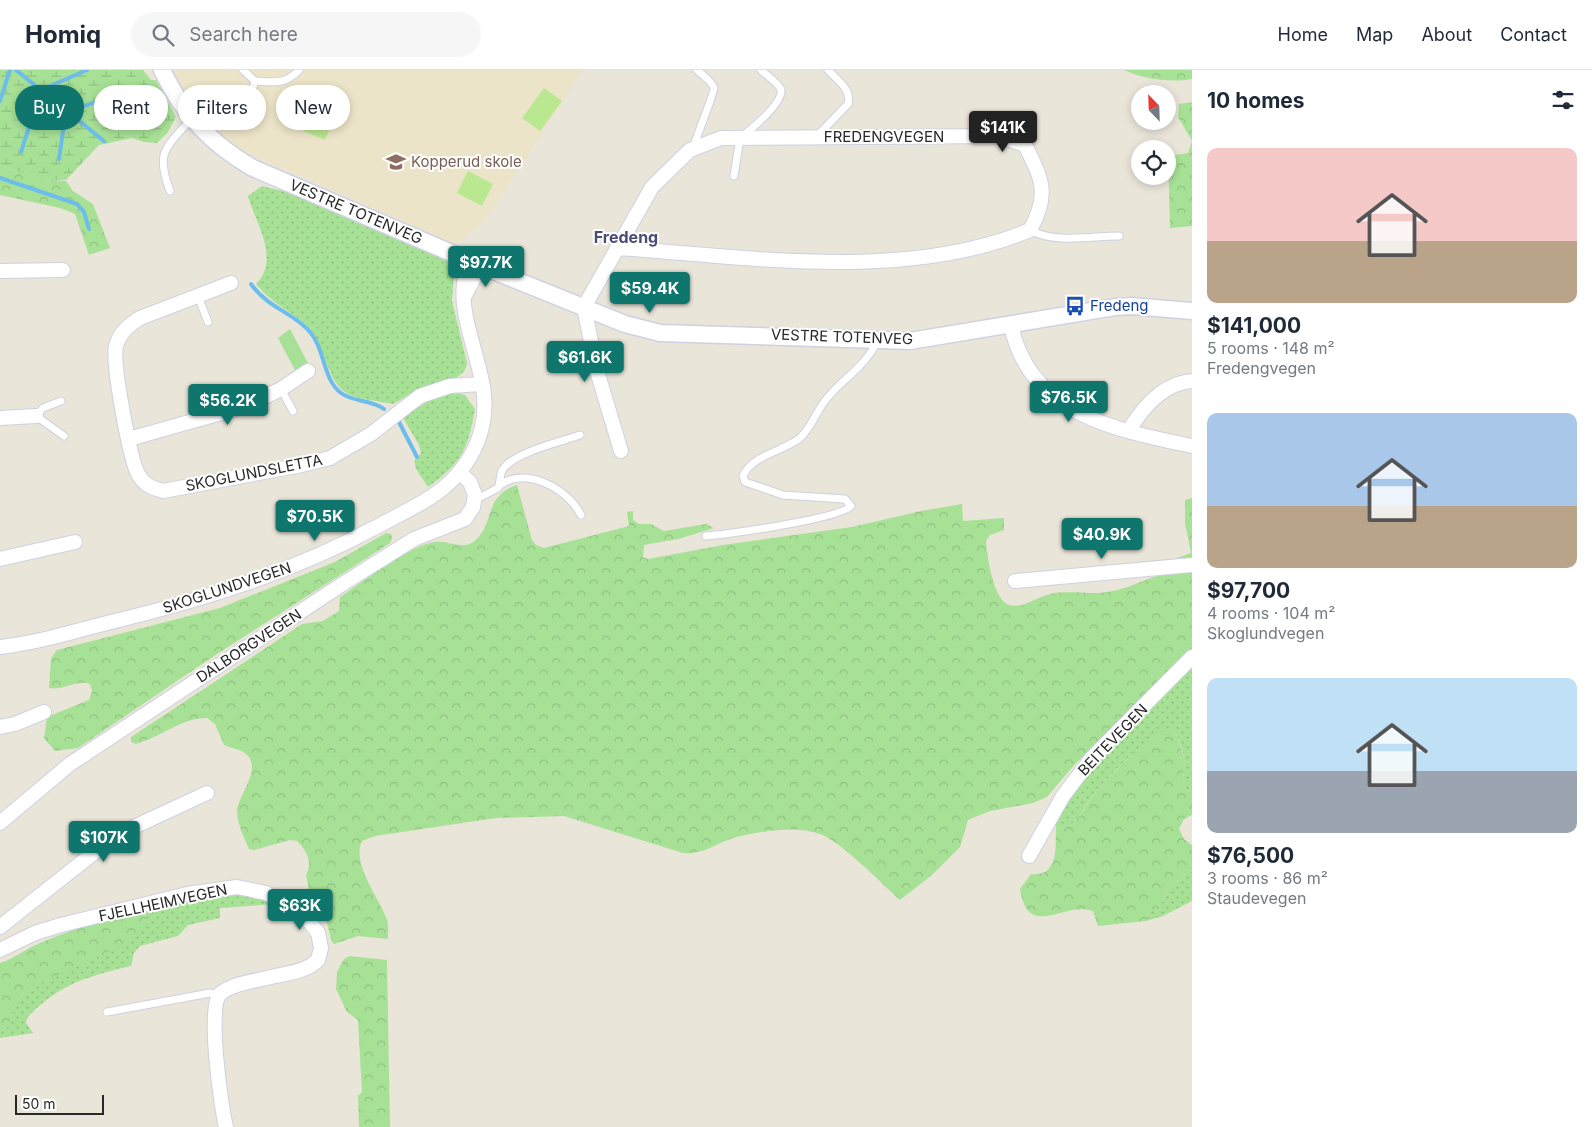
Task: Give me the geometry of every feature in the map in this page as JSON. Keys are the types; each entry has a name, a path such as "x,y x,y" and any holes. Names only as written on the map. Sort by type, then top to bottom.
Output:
{"street":[{"name":"VESTRE TOTENVEG","path":"162,70 178,100"},
{"name":"VESTRE TOTENVEG","path":"202,130 217,145 254,168 624,324 660,333 799,336 877,341 938,338 1114,307 1132,306 1192,311"},
{"name":"FREDENGVEGEN","path":"584,307 652,187 692,149 721,138 998,136 1025,145 1039,172 1043,192 1040,212 1030,230"},
{"path":"618,248 831,261 923,258 986,245 1030,230"},
{"name":"SKOGLUNDVEGEN","path":"0,647 57,636 177,606 277,574 324,554 387,522 446,486 470,459 483,425 484,406 481,384 465,318 464,297 476,263"},
{"path":"0,272 63,270"},
{"name":"SKOGLUNDSLETTA","path":"231,283 140,318 127,326 120,336 116,349 117,372 138,475 145,484 163,491 330,458 357,442 420,396 450,386 481,384"},
{"path":"584,307 597,370 621,451"},
{"path":"1011,325 1014,340 1023,362 1041,387 1056,399 1083,414 1128,430 1192,446"},
{"path":"130,439 246,406 281,389 308,371"},
{"path":"1128,430 1140,413 1157,397 1174,384 1192,381"},
{"path":"0,418 36,416"},
{"path":"459,472 470,482 475,500"},
{"name":"DALBORGVEGEN","path":"0,824 70,764 414,539 465,519 475,500"},
{"path":"0,559 75,542"},
{"path":"1015,581 1192,565"},
{"name":"BEITEVEGEN","path":"1029,856 1063,796 1091,759 1192,657"},
{"path":"0,727 15,724 44,712"},
{"path":"0,927 119,835 207,793"},
{"name":"FJELLHEIMVEGEN","path":"0,950 35,933 54,927 187,894 225,888 237,887 266,893 293,906 310,920 318,933 321,948 320,954 313,964 302,970 232,988 219,995"},
{"path":"219,995 215,1002 213,1024 226,1127"}],"lane":[{"path":"244,70 255,81 277,82 291,79 299,70"},
{"path":"692,149 704,112 714,94 712,84 697,70"},
{"path":"734,176 740,138 759,123 779,98 781,91 779,86 761,70"},
{"path":"816,137 848,104 850,97 849,92 828,70"},
{"path":"254,85 255,81"},
{"path":"170,190 162,171 162,160 166,148 182,130"},
{"path":"1030,230 1040,236 1119,236"},
{"path":"198,296 208,322"},
{"path":"706,536 757,530 835,513 851,506 845,499 773,493 745,482 743,476 754,463 793,443 803,435 824,402 845,379 864,363 877,341"},
{"path":"281,389 293,411"},
{"path":"61,401 43,408 36,416 64,436"},
{"path":"500,485 503,469 510,462 527,453 580,435"},
{"path":"475,500 492,493 508,479 518,478 547,484 562,491 576,505 581,515"},
{"path":"107,1012 210,993 219,995"}],"shaded area":[{"name":"Kopperud skole","path":"172,70 583,70 485,221 455,244 243,151 217,130 266,130 266,85 181,85"}],"green space":[{"path":"0,70 143,70 151,80 156,80 159,85 94,85 94,130 168,130 168,102 176,117 168,132 157,143 144,142 132,138 99,145 66,180 51,181 0,166"},
{"path":"1124,70 1192,70 1192,79 1175,81 1157,79 1140,76"},
{"path":"544,88 562,101 540,131 522,118"},
{"path":"1192,102 1192,141 1178,117 1179,104"},
{"path":"303,130 329,130 325,140"},
{"path":"1192,141 1192,226 1170,228 1169,185 1176,185 1176,155 1188,153"},
{"path":"0,166 51,181 66,181 73,191 93,204 110,248 89,255 75,214 60,208 0,195"},
{"path":"468,171 493,184 482,206 457,193"},
{"path":"262,186 294,194 446,260 454,271 452,301 467,363 461,374 456,378 414,391 393,404 359,398 348,394 341,388 330,373 319,344 309,328 269,297 256,284 263,274 266,252 264,240 248,196"},
{"path":"290,329 309,365 296,372 278,338"},
{"path":"454,392 465,395 475,409 469,435 462,454 456,462 428,487 416,469 414,461 421,453 419,445 403,418 428,401"},
{"path":"517,485 532,540 536,545 544,548 629,526 627,512 633,511 633,520 639,524 651,524 664,531 706,524 714,528 678,539 644,545 643,557 648,559 723,545 852,527 921,511 962,504 963,521 1004,518 1004,530 990,535 986,541 994,585 1002,600 1012,606 1018,606 1045,595 1057,593 1100,593 1113,591 1161,575 1192,570 1192,648 1156,687 1075,764 1047,797 1033,803 990,811 968,820 960,847 932,875 900,900 839,845 829,838 811,831 790,829 757,833 730,839 698,852 683,853 564,816 496,818 375,836 362,841 360,860 363,871 387,920 388,939 358,936 334,944 319,903 310,894 306,875 309,861 301,845 297,841 290,840 254,850 249,849 239,826 237,816 238,805 251,774 252,766 250,759 245,753 224,745 215,724 207,718 188,721 136,744 131,742 131,737 302,624 323,621 339,611 340,597 412,550 435,542 464,545 473,542 485,528 499,496"},
{"path":"1192,498 1192,560 1138,562 1174,559 1191,553 1185,523 1185,500"},
{"path":"386,533 391,534 390,543 217,654 78,748 55,751 44,738 47,717 89,700 92,691 90,684 85,683 60,688 49,688 51,658 57,650 220,608 335,562"},
{"path":"1192,663 1192,792 1187,791 1183,783 1183,751 1175,732 1170,728 1149,741 1122,764 1097,790 1074,822 1062,829 1052,824 1094,761"},
{"path":"1170,728 1175,732 1183,755 1183,783 1187,791 1192,792 1192,815 1184,819 1179,829 1184,839 1192,845 1192,869 1165,892 1163,901 1149,913 1146,921 1098,926 1093,911 1082,909 1049,916 1039,916 1031,913 1024,904 1020,889 1031,874 1040,874 1047,871 1051,865 1054,859 1056,826 1062,829 1074,822 1097,790 1122,764 1149,740"},
{"path":"1192,869 1192,901 1163,916 1146,921 1149,913 1163,901 1165,892"},
{"path":"239,893 257,895 275,904 220,908 220,918 188,925 178,936 140,946 134,953 131,966 88,978 62,989 50,997 27,1018 26,1023 33,1033 0,1038 0,1031 9,1026 14,1005 23,994 147,917 140,911 197,897"},
{"path":"141,913 147,917 135,940 45,981 23,994 14,1005 9,1026 0,1031 0,963 33,946 75,929 101,921"},
{"path":"350,956 387,960 390,1127 359,1127 358,1096 362,1092 358,1020 347,1012 336,989 337,972 344,959"}],"waterway":[{"path":"0,101 10,70"},
{"path":"16,70 104,141"},
{"path":"21,152 41,90 87,70"},
{"path":"84,106 94,102"},
{"path":"59,159 63,130"},
{"path":"0,178 77,204 84,212 89,229"},
{"path":"251,284 265,299 303,325 310,332 319,347 331,380 341,393 384,409"},
{"path":"399,422 417,457"}],"place":[{"name":"Kopperud skole","path":"396,162"},
{"name":"Fredeng","path":"1075,306"}],"district":[{"name":"Fredeng","path":"626,237"}]}
